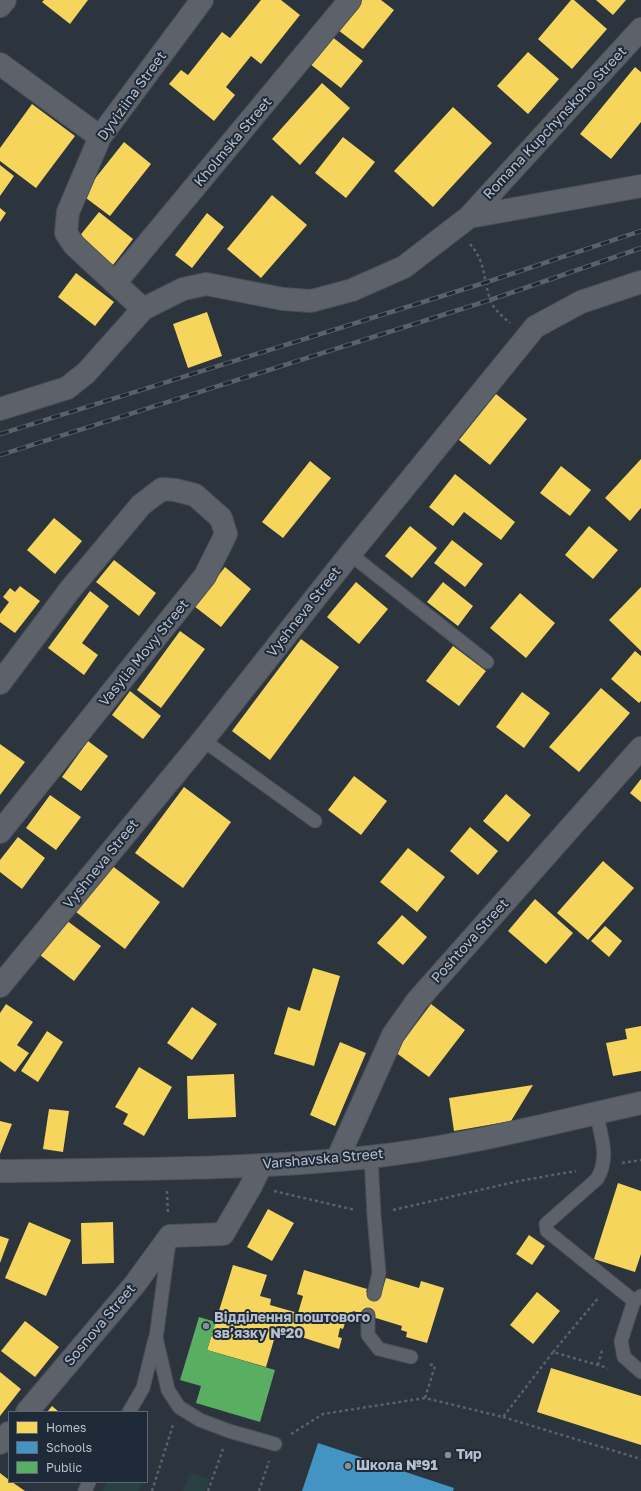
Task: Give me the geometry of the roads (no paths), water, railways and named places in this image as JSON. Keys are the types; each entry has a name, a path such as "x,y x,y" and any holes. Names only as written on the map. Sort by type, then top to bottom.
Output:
{"street":[{"path":"0,6 5,0"},
{"name":"Dyviziina Street","path":"143,309 74,245 66,233 68,212 100,137 202,0"},
{"name":"Kholmska Street","path":"115,283 350,0"},
{"name":"Romana Kupchynskoho Street","path":"143,309 183,289 206,284 283,299 311,301 352,290 404,267 462,222 641,29"},
{"path":"0,64 100,137"},
{"path":"462,222 641,186"},
{"name":"Vyshneva Street","path":"0,986 203,740 350,554 535,327 581,302 641,282"},
{"path":"0,409 67,388 86,373 143,309"},
{"name":"Vasylia Movy Street","path":"0,683 69,590 141,505 162,489 195,495 221,518 226,534 205,576 0,832"},
{"name":"Poshtova Street","path":"337,1160 393,1035 417,1001 641,748"},
{"name":"Varshavska Street","path":"0,1171 261,1165 371,1157 448,1146 641,1103"},
{"path":"170,1236 223,1234 251,1186 261,1165"},
{"name":"Sosnova Street","path":"28,1411 135,1284 170,1236"},
{"path":"0,1443 8,1434"}],"lane":[{"path":"350,554 487,662"},
{"path":"203,740 315,821"},
{"path":"596,1113 604,1152 603,1167 597,1179 546,1224 547,1231 610,1283 637,1298 622,1341 624,1357 641,1372"},
{"path":"371,1157 379,1273 374,1294"},
{"path":"130,1411 143,1388 156,1338 170,1236"},
{"path":"368,1315 368,1335 379,1349 411,1356"},
{"path":"156,1338 168,1390 179,1407 200,1420 230,1431 275,1444"}],"railway":[{"path":"0,434 487,282 641,231"},
{"path":"0,455 490,300 641,248"}],"place":[{"name":"Відділення поштового зв’язку №20","path":"206,1326"},
{"name":"Тир","path":"448,1455"},
{"name":"Школа №91","path":"348,1466"}]}
